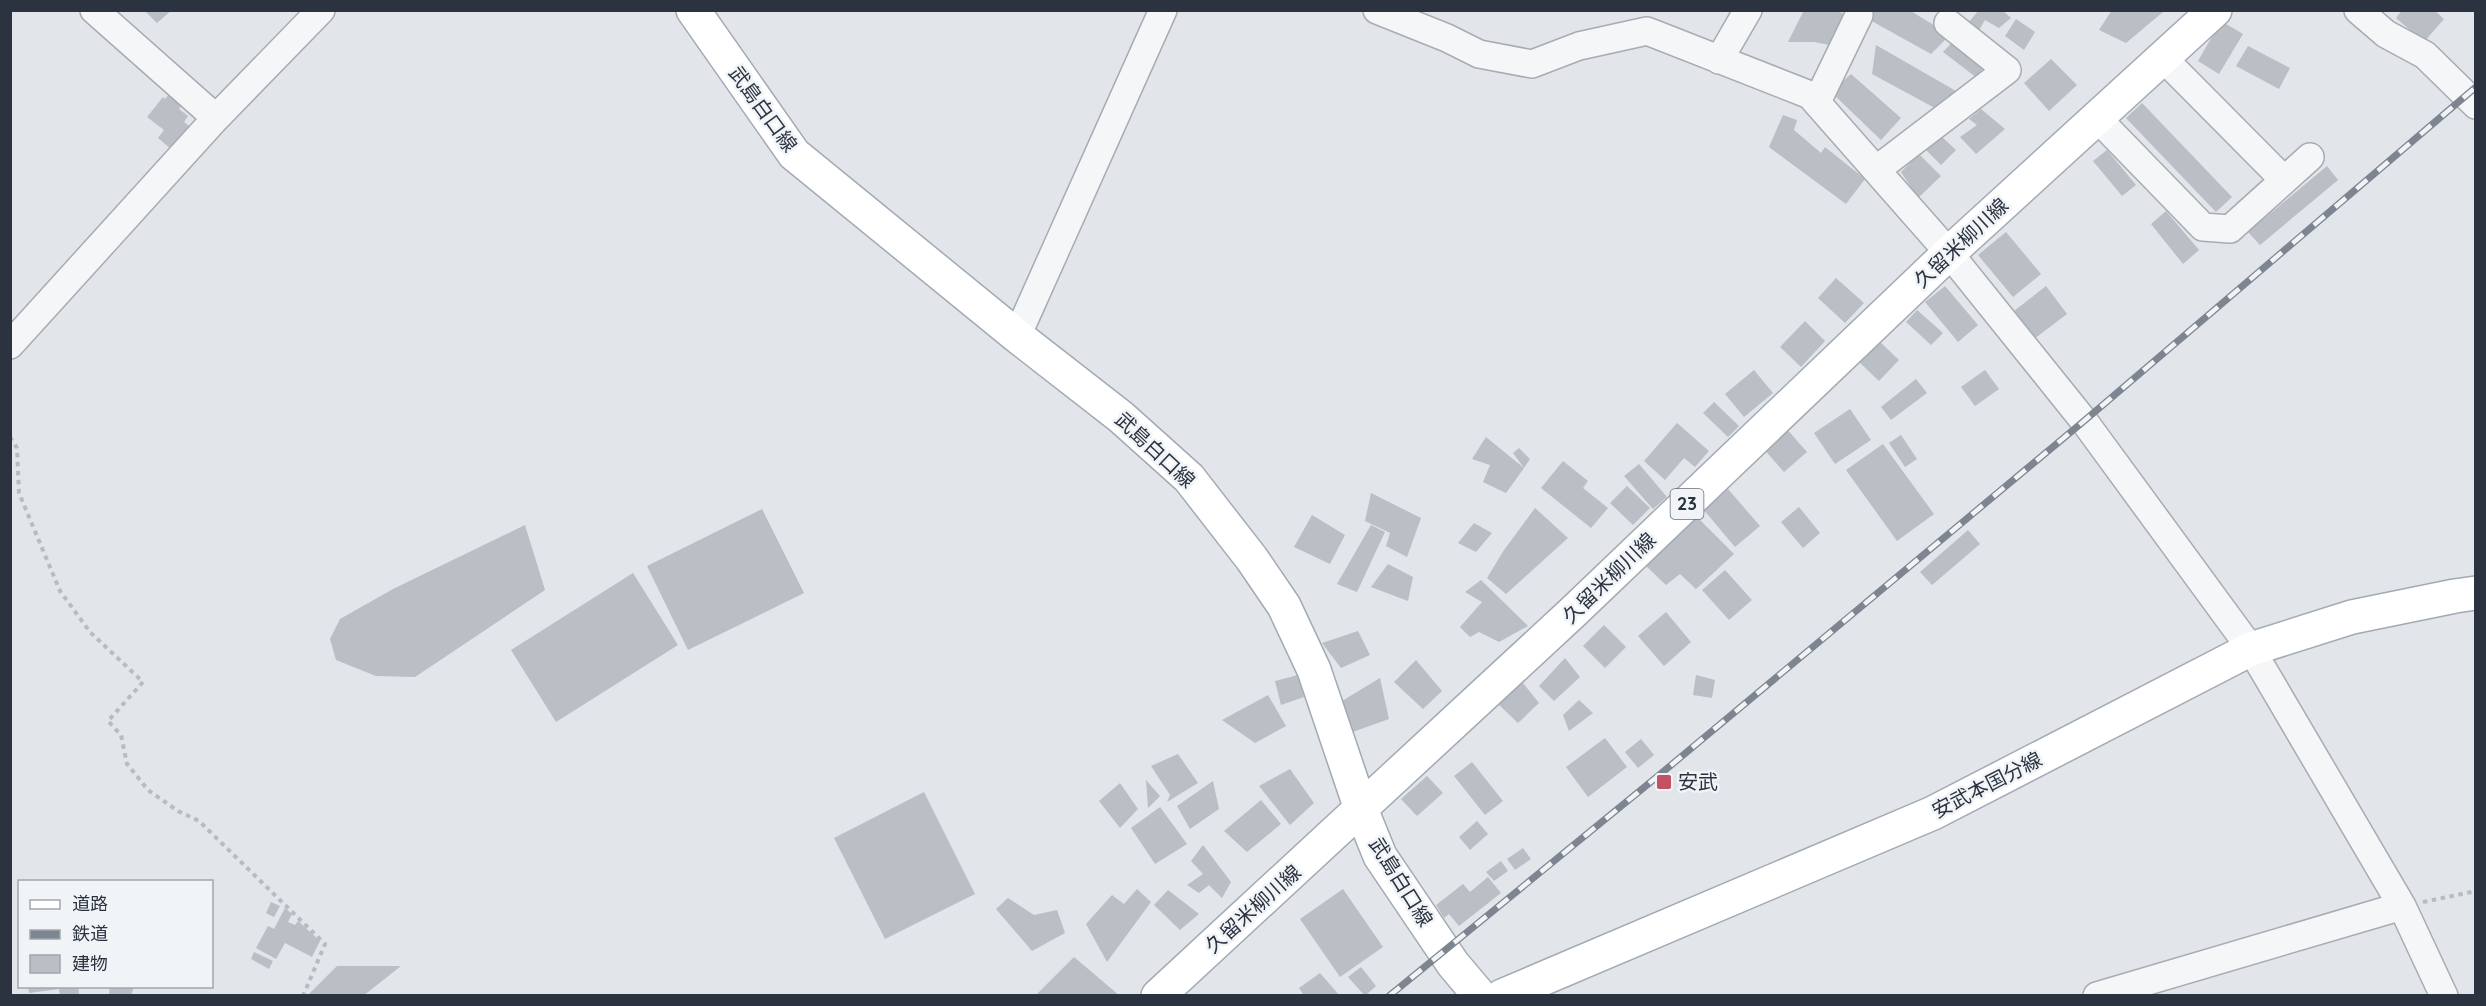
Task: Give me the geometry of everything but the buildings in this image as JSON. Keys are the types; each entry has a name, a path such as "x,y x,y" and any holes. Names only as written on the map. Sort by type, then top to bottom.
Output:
{"main road":[{"name":"武島白口線","path":"693,10 794,154 1017,336 1121,417 1189,478 1252,559 1284,606 1314,669 1361,809 1380,856 1453,964 1480,996"},
{"name":"久留米柳川線","path":"1158,996 1571,614 1949,253 2215,10"},
{"name":"安武本国分線","path":"1502,996 1933,813 2251,648 2352,617 2475,593"}],"street":[{"path":"10,345 216,118 321,10"},
{"path":"1017,336 1163,10"},
{"path":"1377,10 1447,38 1479,54 1532,64 1653,21 1719,60 1810,95 1949,253 2084,422 2251,648 2402,906 2444,996"},
{"path":"1719,60 1748,10"},
{"path":"2358,10 2386,34 2425,56 2475,105"},
{"path":"107,14 216,118"},
{"path":"1816,102 1859,15"},
{"path":"1876,170 2007,70 1948,23"},
{"path":"2163,58 2283,180"},
{"path":"2097,118 2203,227 2230,229 2310,157"},
{"path":"2097,996 2402,906"}],"path":[{"path":"10,437 17,448 19,493 60,591 90,632 143,681 108,721 121,735 127,764 148,789 178,811 199,820 325,944 303,996"},
{"path":"2402,906 2475,891"}],"railway":[{"path":"1389,996 1658,776 2084,421 2476,87"}],"place":[{"name":"安武","path":"1664,782"}]}
